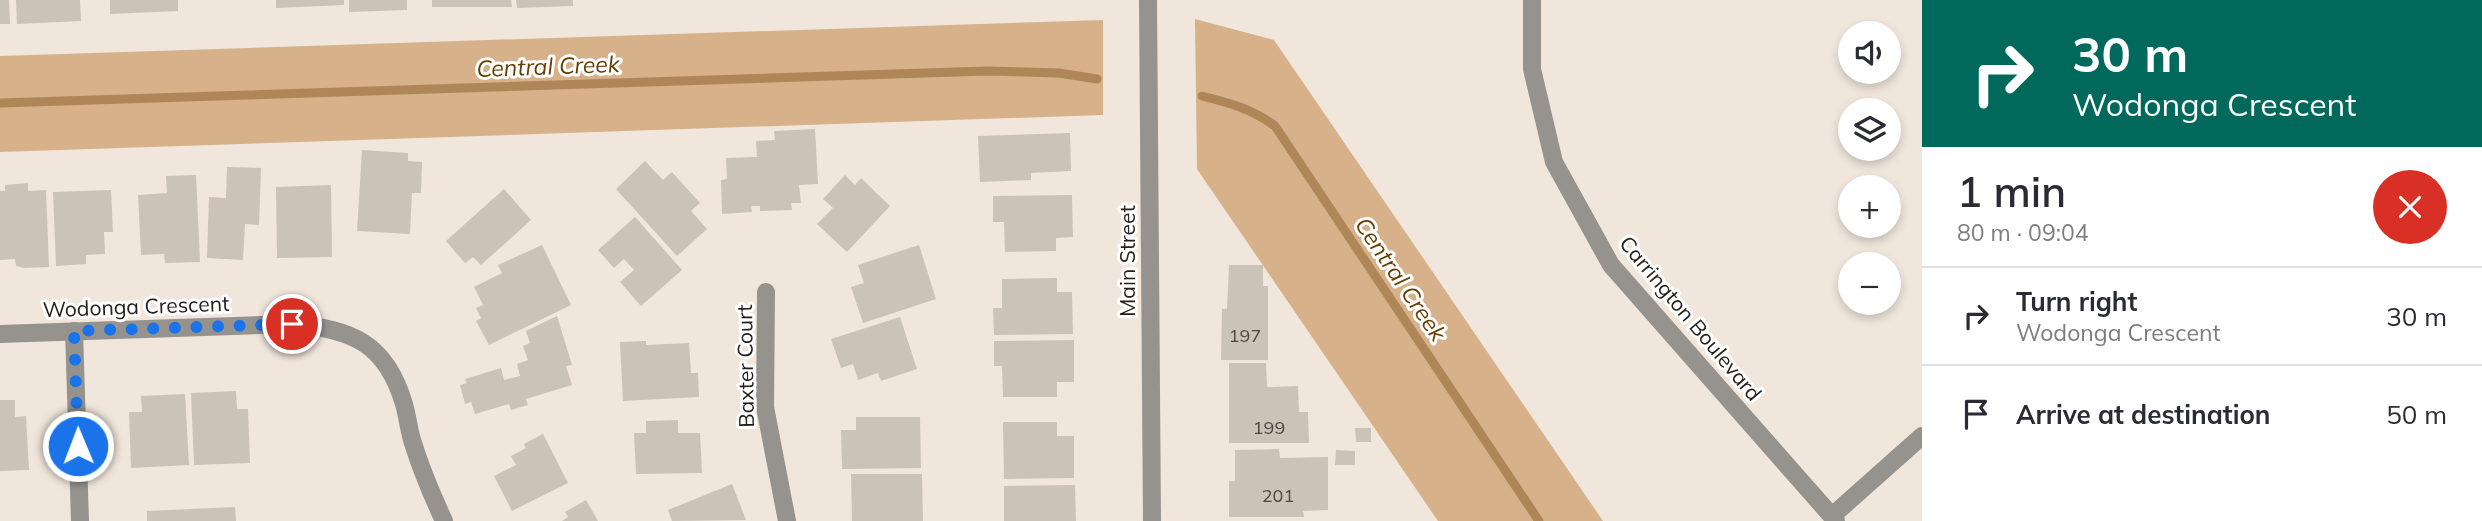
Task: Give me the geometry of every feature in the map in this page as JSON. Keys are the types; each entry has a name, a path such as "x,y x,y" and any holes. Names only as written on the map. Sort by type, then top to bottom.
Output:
{"street":[{"name":"Main Street","path":"1148,0 1152,521"},
{"name":"Carrington Boulevard","path":"1532,0 1532,69 1554,162 1611,265 1834,518"},
{"name":"Baxter Court","path":"766,292 765,407 787,521"},
{"name":"Wodonga Crescent","path":"0,334 292,324 332,328 360,338 375,349 389,370 403,402 413,445 444,521"},
{"path":"74,331 80,521"},
{"path":"1834,518 1922,436"}],"shaded area":[{"path":"1195,19 1274,40 1603,521 1438,521 1197,169"},
{"path":"1103,20 1103,115 0,152 0,56"}],"building":[{"path":"0,0 9,0 10,24 0,24"},
{"path":"16,0 80,0 81,21 17,24"},
{"path":"110,0 178,0 178,11 110,14"},
{"path":"276,0 344,0 344,5 276,8"},
{"path":"349,0 407,0 407,10 349,12"},
{"path":"432,0 511,0 512,7 432,7"},
{"path":"516,0 573,0 573,6 517,8"},
{"path":"815,129 818,184 799,185 801,203 791,203 792,210 760,211 760,206 751,206 752,212 722,214 721,180 727,179 726,158 757,157 756,141 775,140 774,131"},
{"path":"1070,133 1071,171 1031,173 1031,180 980,182 978,136"},
{"path":"362,150 408,153 408,161 422,162 421,193 412,193 410,234 357,231"},
{"path":"645,161 663,180 672,172 700,203 691,211 707,229 677,256 616,189"},
{"path":"227,167 261,168 259,225 245,224 243,260 207,258 209,197 226,198"},
{"path":"196,175 200,262 165,263 164,254 141,255 138,195 167,193 166,176"},
{"path":"845,175 855,185 861,178 890,206 847,252 817,224 833,208 823,199"},
{"path":"28,183 28,191 46,190 49,267 24,268 16,266 15,259 0,260 0,191 5,191 5,185"},
{"path":"331,185 332,257 277,258 276,187"},
{"path":"504,189 531,220 481,265 473,257 465,263 446,241"},
{"path":"111,190 113,232 104,232 105,254 86,255 86,264 56,266 53,192"},
{"path":"1072,195 1073,237 1056,238 1056,251 1005,252 1004,222 993,222 993,196"},
{"path":"635,217 682,270 641,306 620,282 634,270 624,259 614,268 598,250"},
{"path":"542,245 571,305 489,345 476,321 481,318 476,308 483,305 474,287 502,273 498,265"},
{"path":"919,245 936,299 863,323 851,287 864,283 858,265"},
{"path":"1229,265 1263,265 1263,286 1268,286 1268,360 1221,360 1222,309 1227,309"},
{"path":"1057,278 1057,292 1072,292 1073,334 994,335 993,308 1002,308 1002,279"},
{"path":"557,316 572,365 566,366 572,385 526,399 528,405 511,410 509,404 475,414 471,402 465,404 460,385 467,383 465,379 501,368 504,380 520,376 517,364 528,360 523,346 530,343 526,331"},
{"path":"900,317 917,369 881,381 878,373 858,380 853,364 841,368 831,339"},
{"path":"1074,340 1074,382 1057,382 1057,397 1003,397 1002,366 994,366 994,341"},
{"path":"646,341 646,345 689,343 691,373 698,373 699,397 623,401 620,342"},
{"path":"1229,363 1266,363 1267,387 1298,386 1299,412 1308,412 1309,443 1229,443"},
{"path":"236,391 237,409 248,409 250,463 194,465 191,393"},
{"path":"185,394 189,465 131,468 129,412 142,412 141,396"},
{"path":"0,400 15,400 15,417 26,416 29,470 0,471"},
{"path":"856,417 920,417 921,468 842,469 841,430 856,430"},
{"path":"678,420 678,433 700,433 702,473 636,474 634,433 646,433 646,421"},
{"path":"1003,422 1057,422 1057,436 1074,436 1074,478 1004,479"},
{"path":"1355,428 1371,428 1371,442 1356,442"},
{"path":"543,434 568,483 512,511 494,476 516,465 511,456 526,448 524,444"},
{"path":"1279,449 1280,458 1328,457 1328,510 1303,511 1304,517 1229,517 1229,481 1235,481 1235,450"},
{"path":"1336,450 1355,451 1355,465 1335,465"},
{"path":"851,474 922,474 923,521 852,521"},
{"path":"732,484 746,520 672,521 668,510"},
{"path":"1075,485 1076,521 1004,521 1004,486"},
{"path":"586,500 598,521 562,521 568,517 565,512"},
{"path":"235,507 236,521 147,521 147,511"}],"waterway":[{"name":"Central Creek","path":"0,103 987,71 1059,73 1097,79"},
{"name":"Central Creek","path":"1202,96 1240,107 1275,126 1539,521"}],"route":[{"path":"78,446 74,331 292,324"}]}
